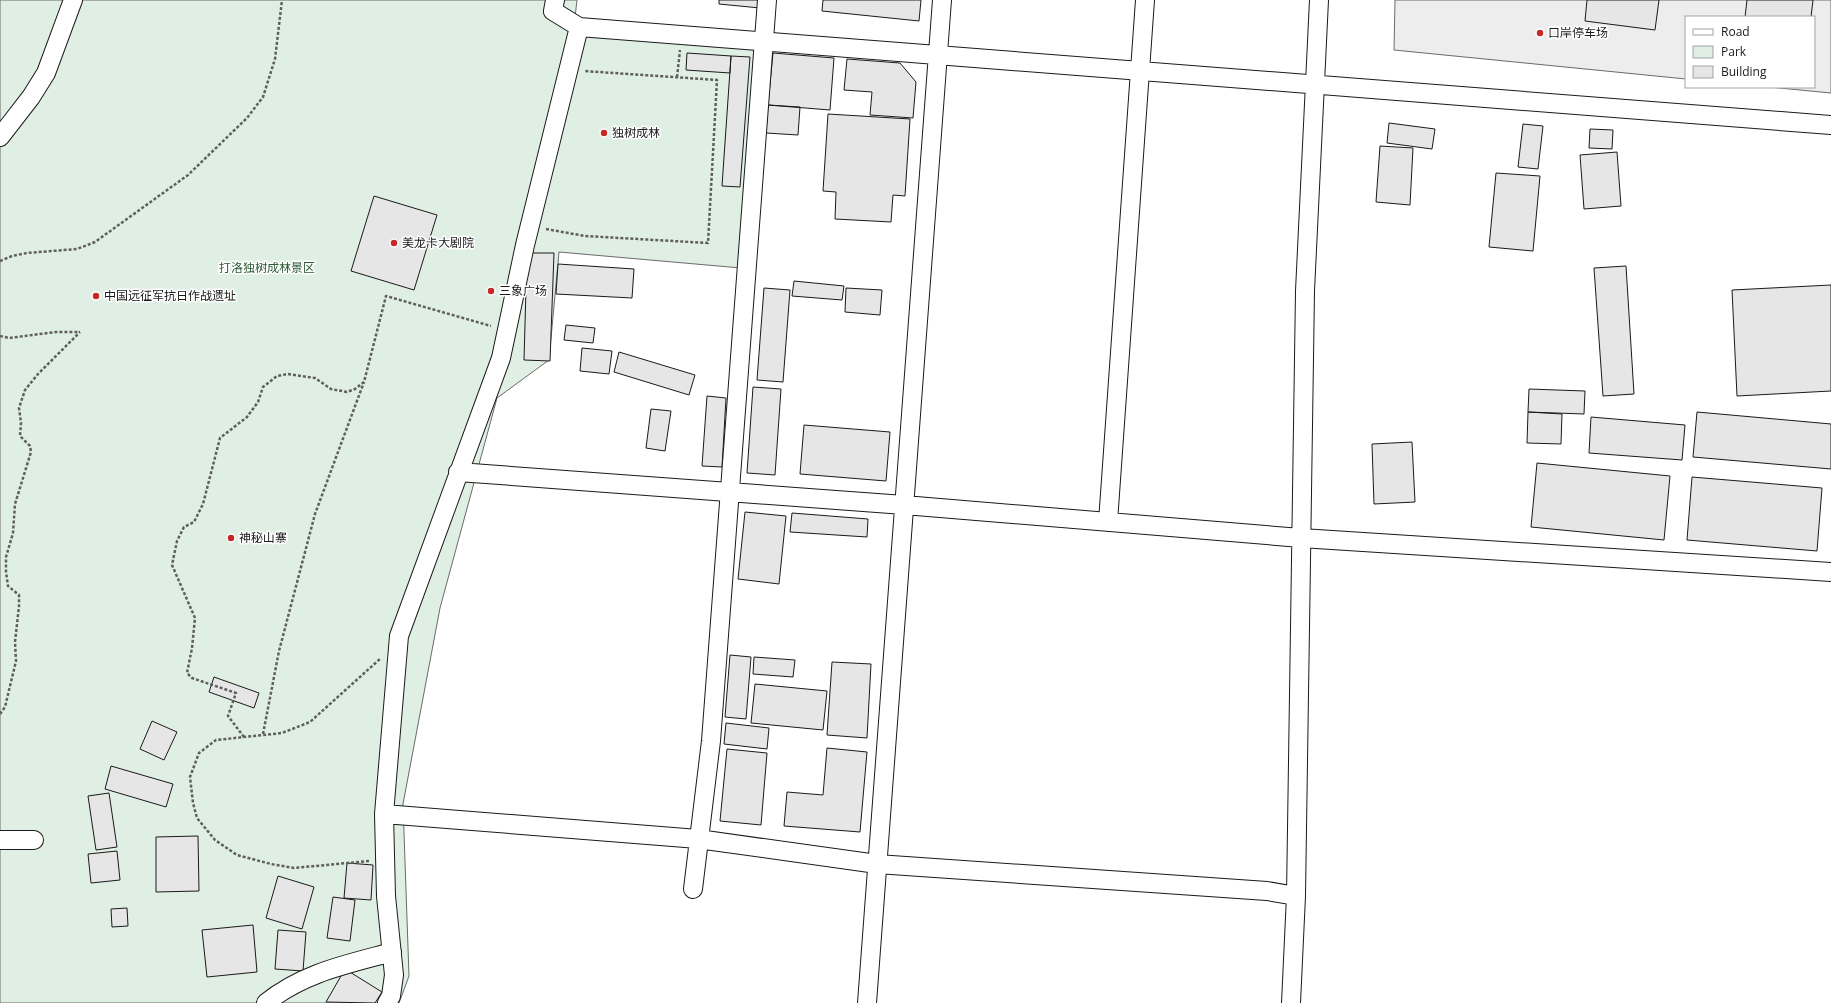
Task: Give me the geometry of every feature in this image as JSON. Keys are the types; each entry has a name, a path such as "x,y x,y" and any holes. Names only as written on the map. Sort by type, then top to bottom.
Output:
{"street":[{"path":"0,137 31,98 46,73 73,0"},
{"path":"555,0 553,11 579,27 1831,125"},
{"path":"693,888 711,741 767,0"},
{"path":"867,1003 942,0"},
{"path":"1108,522 1145,0"},
{"path":"1291,1003 1296,896 1305,291 1318,0"},
{"path":"387,1003 391,996 394,975 386,896 384,814 399,636 501,358 530,226 579,27"},
{"path":"458,472 730,491 1301,538 1831,572"},
{"path":"384,814 698,839 877,864 1267,891 1296,896"},
{"path":"0,840 34,840"},
{"path":"266,1003 278,993 306,977 392,952"}],"path":[{"path":"0,261 12,256 26,253 77,249 95,242 188,175 247,118 263,97 269,83 275,59 282,0"},
{"path":"677,78 682,35"},
{"path":"530,226 585,236 708,243 717,80 569,70"},
{"path":"263,734 279,651 315,514 364,382 386,296 507,331"},
{"path":"0,336 9,338 56,332 80,332 28,385 19,408 21,423 20,436 30,446 31,452 15,504 13,533 6,557 8,586 19,595 19,606 15,642 16,661 5,707 0,714"},
{"path":"244,737 228,716 236,693 192,678 187,673 192,648 195,618 172,565 177,541 184,527 194,522 203,504 220,438 247,417 258,402 264,387 277,376 288,374 315,378 331,389 348,392 364,382"},
{"path":"385,860 294,868 270,864 237,855 215,840 197,818 193,803 190,777 199,753 216,740 282,733 310,722 376,661 398,649"}],"green space":[{"name":"打洛独树成林景区","path":"0,0 577,0 573,35 756,47 741,268 559,252 549,360 497,398 440,608 403,804 409,976 399,1003 0,1003"}],"shaded area":[{"name":"口岸停车场","path":"1395,0 1831,0 1831,93 1779,88 1815,88 1815,16 1685,16 1685,79 1394,50"}],"building":[{"path":"719,0 761,0 760,8 719,4"},
{"path":"823,0 921,0 919,21 822,11"},
{"path":"1587,0 1659,0 1655,30 1585,21"},
{"path":"1747,0 1813,0 1811,16 1745,16"},
{"path":"687,53 731,56 730,73 686,70"},
{"path":"773,53 834,58 830,110 768,105"},
{"path":"731,56 750,57 740,187 722,186"},
{"path":"847,59 900,63 916,82 913,118 870,115 872,92 844,90"},
{"path":"768,105 800,107 798,135 766,133"},
{"path":"828,114 910,119 905,196 893,195 891,222 835,219 836,192 823,191"},
{"path":"1389,123 1435,129 1432,149 1387,143"},
{"path":"1523,124 1543,126 1538,169 1518,167"},
{"path":"1590,129 1613,130 1612,149 1589,148"},
{"path":"1380,146 1413,148 1410,205 1376,202"},
{"path":"1617,152 1621,206 1584,209 1580,155"},
{"path":"1496,173 1540,176 1533,251 1489,247"},
{"name":"美龙卡大剧院","path":"374,196 437,215 414,290 351,271"},
{"path":"527,253 554,253 550,361 524,360"},
{"path":"558,264 634,269 632,298 556,294"},
{"path":"1626,266 1634,394 1603,396 1594,268"},
{"path":"794,281 844,286 842,300 792,296"},
{"path":"1831,285 1831,391 1737,396 1732,290"},
{"path":"764,288 790,290 783,382 757,380"},
{"path":"846,288 882,290 880,315 845,312"},
{"path":"566,325 595,328 593,343 564,340"},
{"path":"582,348 612,351 609,374 580,371"},
{"path":"619,352 695,375 689,395 614,372"},
{"path":"753,387 781,389 775,475 747,473"},
{"path":"1529,389 1585,391 1584,414 1528,412"},
{"path":"707,396 726,398 722,467 702,466"},
{"path":"651,409 671,411 665,451 646,448"},
{"path":"1528,412 1562,414 1561,444 1527,443"},
{"path":"1697,412 1831,424 1831,469 1693,457"},
{"path":"1591,417 1685,425 1682,460 1589,453"},
{"path":"804,425 890,432 886,481 800,474"},
{"path":"1412,442 1415,502 1374,504 1372,444"},
{"path":"1537,463 1670,476 1664,540 1531,527"},
{"path":"1692,477 1822,488 1817,551 1687,540"},
{"path":"745,512 786,516 779,584 738,579"},
{"path":"792,513 868,519 867,537 790,532"},
{"path":"730,655 751,657 746,719 725,717"},
{"path":"754,657 795,660 793,677 753,674"},
{"path":"832,662 871,664 867,738 827,735"},
{"path":"214,677 259,693 254,708 209,692"},
{"path":"755,684 827,691 823,730 751,723"},
{"path":"152,721 177,732 164,760 140,749"},
{"path":"726,723 769,728 767,749 724,744"},
{"path":"827,748 867,752 860,832 784,826 787,792 823,795"},
{"path":"727,749 767,753 761,825 720,821"},
{"path":"111,766 173,784 166,807 105,789"},
{"path":"109,793 117,847 96,850 88,796"},
{"path":"198,836 199,891 156,892 156,837"},
{"path":"117,851 120,880 91,883 88,854"},
{"path":"347,863 373,865 371,900 344,898"},
{"path":"278,876 314,887 302,929 266,918"},
{"path":"333,897 355,900 350,941 327,938"},
{"path":"127,908 128,926 112,927 111,909"},
{"path":"253,925 257,972 207,977 202,930"},
{"path":"278,930 306,932 303,971 275,969"},
{"path":"345,969 382,992 375,1003 326,1002"}],"place":[{"name":"口岸停车场","path":"1540,33"},
{"name":"独树成林","path":"604,133"},
{"name":"美龙卡大剧院","path":"394,243"},
{"name":"三象广场","path":"491,291"},
{"name":"中国远征军抗日作战遗址","path":"96,296"},
{"name":"神秘山寨","path":"231,538"}]}
